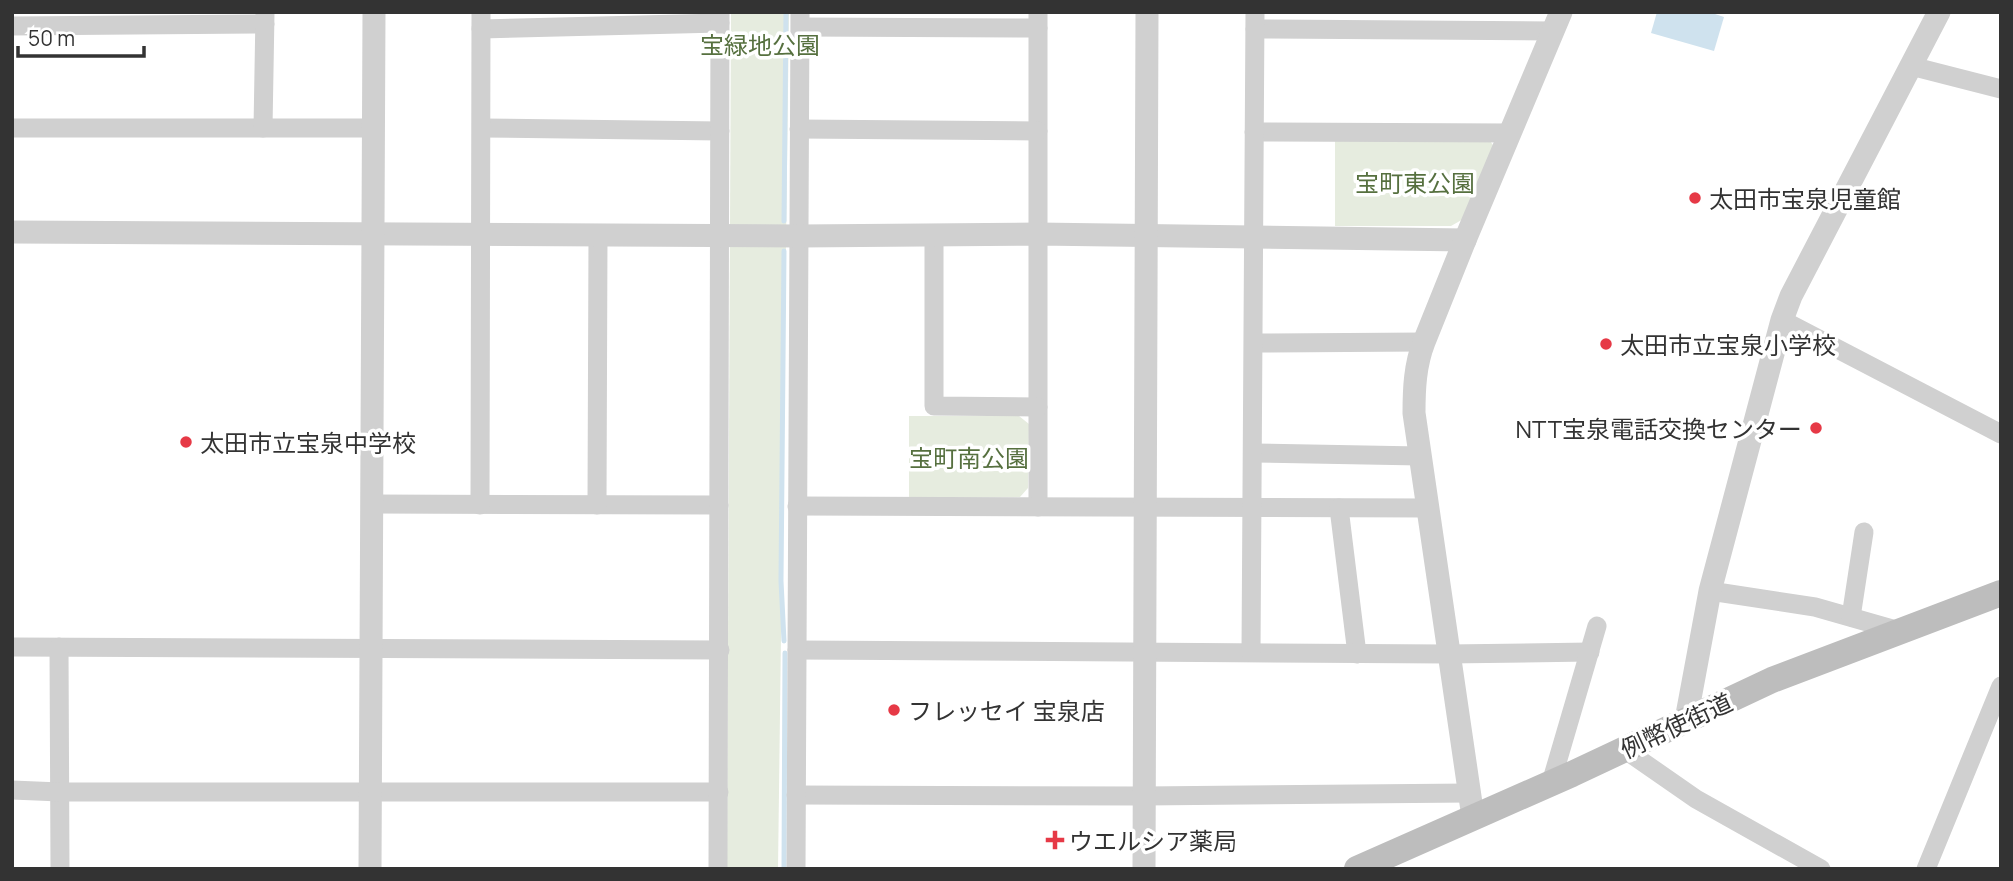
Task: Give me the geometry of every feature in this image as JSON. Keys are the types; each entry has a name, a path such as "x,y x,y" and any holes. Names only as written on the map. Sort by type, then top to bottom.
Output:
{"main road":[{"name":"例幣使街道","path":"1357,869 1472,805 1550,783 1772,680 2001,593"}],"street":[{"path":"370,869 374,12"},
{"path":"1144,869 1147,12"},
{"path":"1686,720 1710,591 1782,320 1791,296 1939,12"},
{"path":"12,26 265,18 263,128"},
{"path":"480,505 481,20 720,18 718,869"},
{"path":"796,869 801,20 1038,20 1038,507"},
{"path":"796,795 1144,796 1472,805 1414,414 1414,386 1418,358 1424,342 1557,21 1255,20 1251,652"},
{"path":"1911,66 2001,89"},
{"path":"12,128 373,128"},
{"path":"482,128 720,131"},
{"path":"799,129 1038,131"},
{"path":"1254,132 1510,134"},
{"path":"12,232 718,236 1038,234 1465,240"},
{"path":"597,505 598,234"},
{"path":"934,234 934,406 1038,407"},
{"path":"1782,320 2001,434"},
{"path":"1254,343 1424,342"},
{"path":"1253,453 1420,456"},
{"path":"372,504 719,505"},
{"path":"797,506 1428,508"},
{"path":"1339,508 1357,654"},
{"path":"1851,617 1864,532"},
{"path":"1710,591 1815,607 1899,631"},
{"path":"1550,783 1597,626"},
{"path":"12,647 720,650"},
{"path":"60,647 60,869"},
{"path":"797,650 1357,654 1590,652"},
{"path":"1926,869 1995,717 2001,686"},
{"path":"1624,749 1696,799 1821,869"},
{"path":"12,790 719,792"}],"green space":[{"name":"宝緑地公園","path":"731,12 789,12 778,869 727,869"},
{"name":"宝町東公園","path":"1335,138 1488,138 1495,148 1465,218 1451,226 1335,226"},
{"name":"宝町南公園","path":"909,416 1019,416 1029,424 1028,488 1020,497 909,498"}],"water":[{"path":"1657,12 1709,12 1724,17 1714,51 1651,33"}],"waterway":[{"path":"784,221 786,12"},
{"path":"784,251 781,581 784,641"},
{"path":"784,869 785,653"}],"place":[{"name":"太田市宝泉児童館","path":"1695,198"},
{"name":"太田市立宝泉小学校","path":"1606,344"},
{"name":"NTT宝泉電話交換センター","path":"1816,428"},
{"name":"太田市立宝泉中学校","path":"186,442"},
{"name":"フレッセイ 宝泉店","path":"894,710"},
{"name":"ウエルシア薬局","path":"1055,840"}]}
